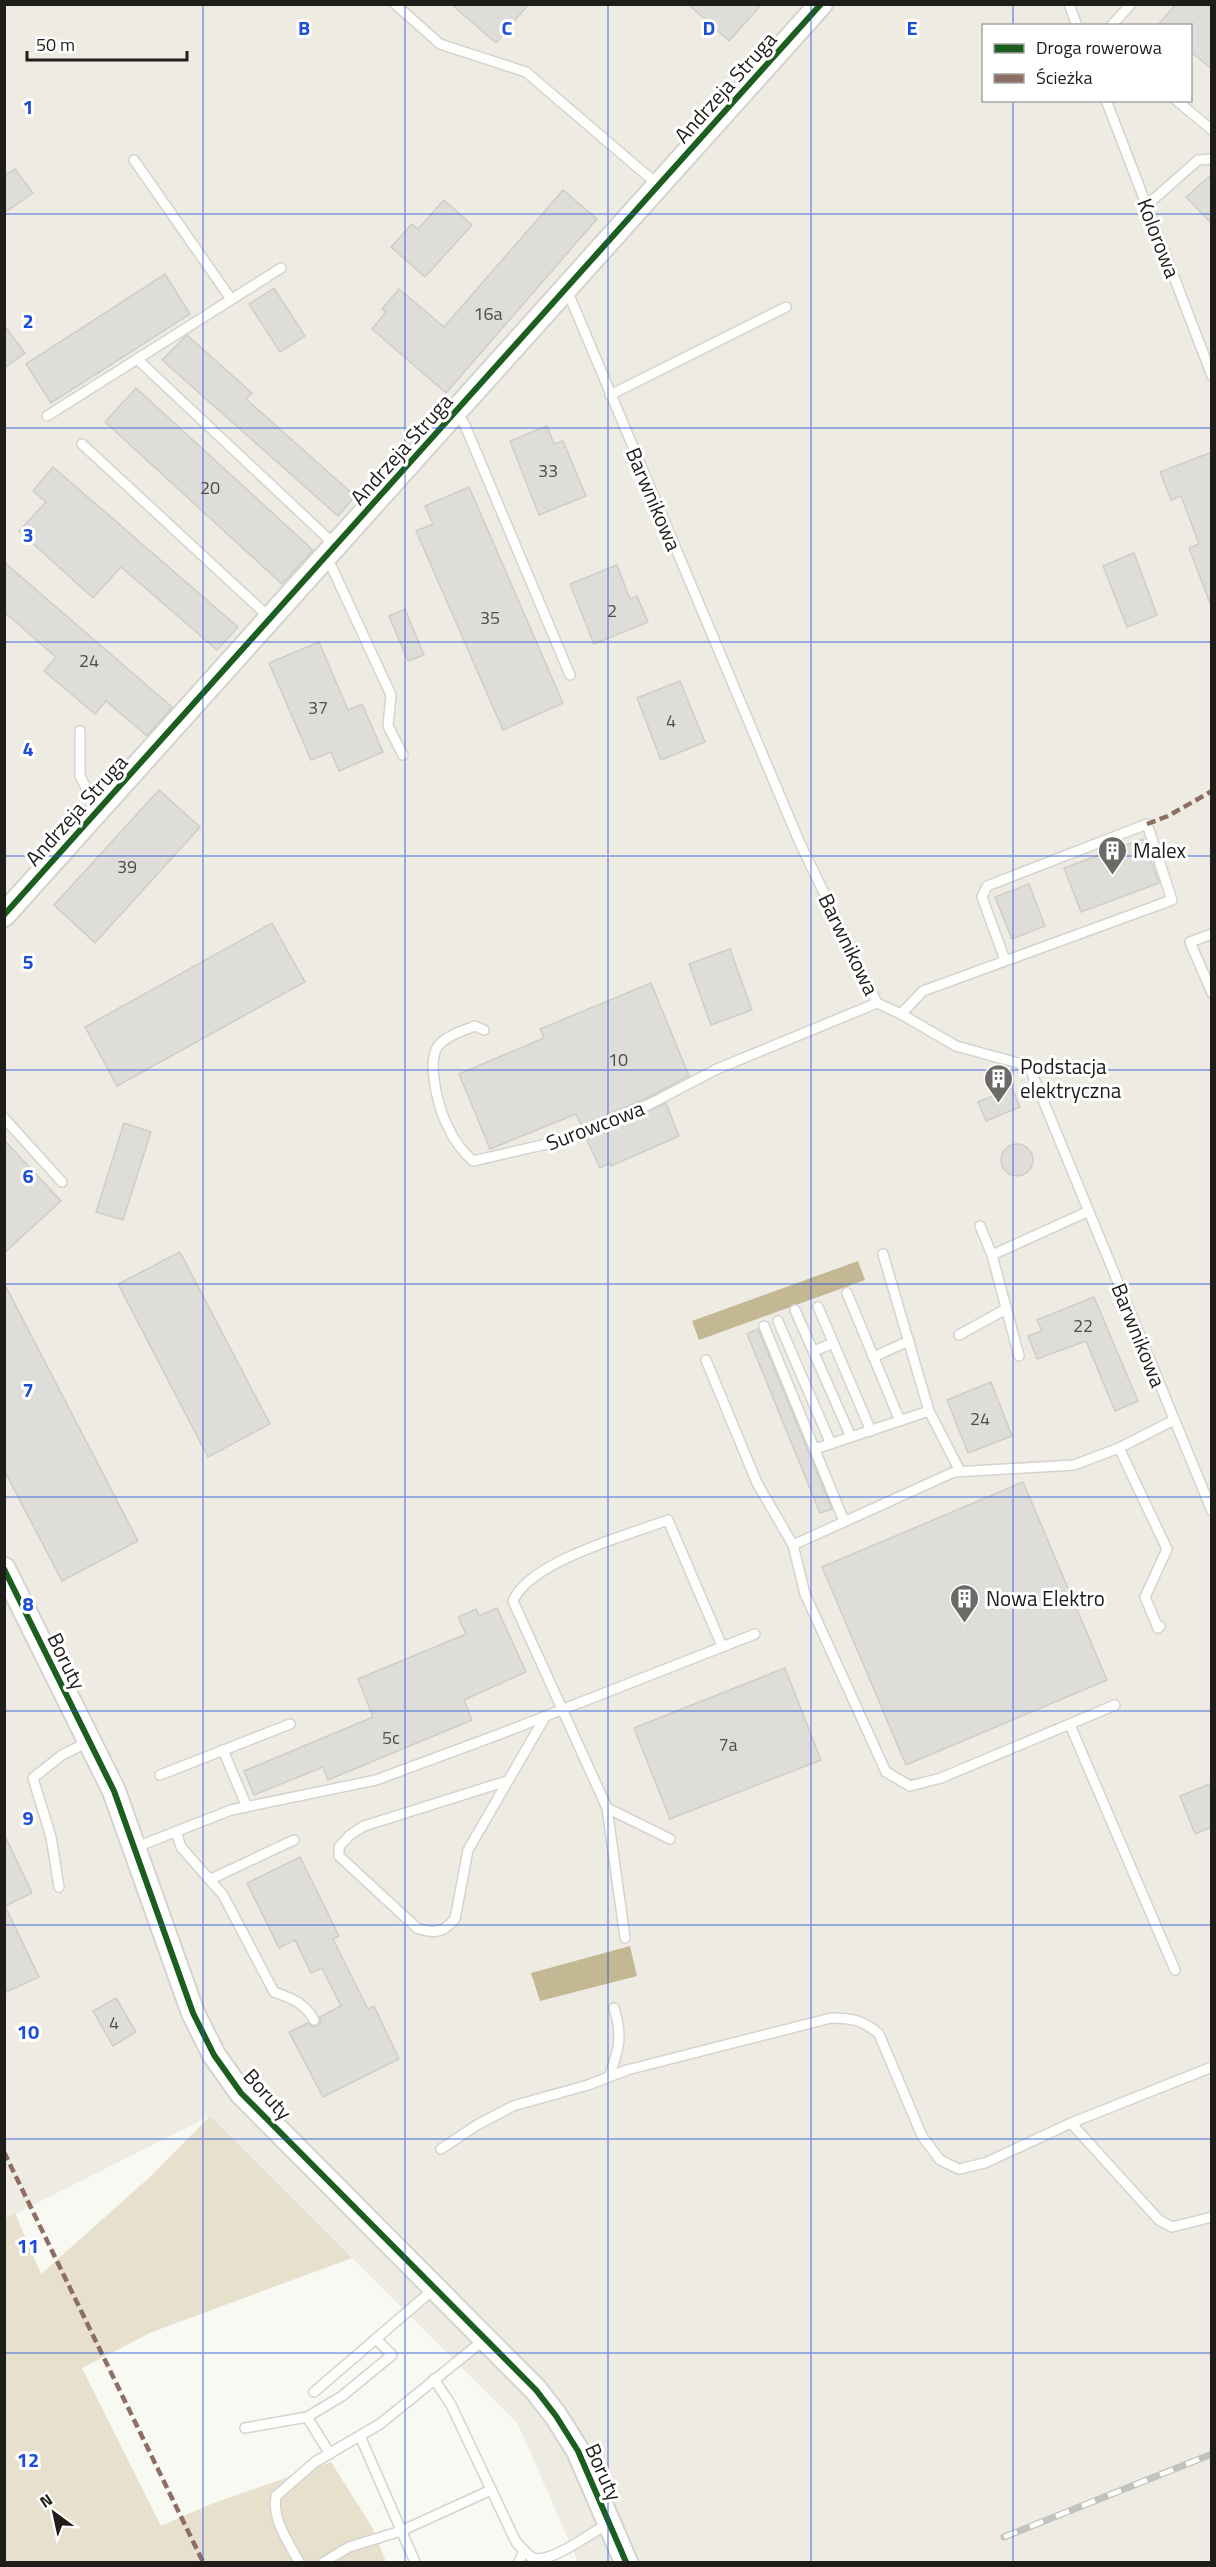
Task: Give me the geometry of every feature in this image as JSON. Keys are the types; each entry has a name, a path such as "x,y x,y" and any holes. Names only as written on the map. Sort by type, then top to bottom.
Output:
{"street":[{"name":"Andrzeja Struga","path":"4,915 567,290 821,4"},
{"name":"Boruty","path":"4,1569 114,1791 193,2013 214,2055 241,2093 536,2390 578,2451 626,2562"}],"lane":[{"path":"394,4 440,44 526,72 659,186"},
{"path":"1069,4 1076,24"},
{"path":"1113,24 1131,4"},
{"name":"Kolorowa","path":"1107,102 1212,376"},
{"path":"1178,102 1212,130"},
{"path":"1146,206 1198,160 1212,159"},
{"path":"134,160 231,299"},
{"path":"47,416 281,268"},
{"name":"Barwnikowa","path":"567,290 799,841 877,1003 901,1014 956,1046 1029,1066 1212,1510"},
{"path":"610,395 786,307"},
{"path":"137,359 331,552 391,695 388,726 403,755"},
{"path":"455,414 464,423 570,675"},
{"path":"82,444 271,619"},
{"path":"80,731 80,776 98,810"},
{"path":"901,1014 923,991 1172,900 1146,824 987,886 982,897 1005,960"},
{"path":"1212,934 1190,942 1212,993"},
{"name":"Surowcowa","path":"484,1030 475,1026 455,1033 438,1047 431,1066 447,1126 460,1149 473,1161 560,1142 650,1104 717,1069 877,1003"},
{"path":"4,1118 62,1182"},
{"path":"992,1255 1089,1211"},
{"path":"980,1226 992,1255 1018,1356"},
{"path":"883,1254 929,1411 960,1471"},
{"path":"847,1293 900,1420"},
{"path":"818,1307 871,1431"},
{"path":"959,1335 1006,1309"},
{"path":"795,1310 851,1437"},
{"path":"778,1321 831,1444"},
{"path":"764,1326 844,1521"},
{"path":"873,1357 909,1341"},
{"path":"796,1364 833,1343"},
{"path":"706,1360 757,1483 793,1545 805,1594 886,1772 910,1786 941,1778 1115,1705"},
{"path":"831,1392 850,1384"},
{"path":"815,1449 929,1411"},
{"path":"793,1545 954,1472 1074,1465 1119,1448 1174,1420"},
{"path":"1119,1448 1167,1549 1145,1597 1158,1628 1161,1626"},
{"path":"625,1938 607,1808 513,1600 517,1591 531,1579 560,1561 668,1520 722,1646"},
{"path":"134,1848 231,1810 376,1780 545,1717 755,1634"},
{"path":"507,1781 364,1826 350,1835 339,1847 339,1856 417,1928 430,1933 441,1932 455,1919 468,1850 545,1717"},
{"path":"160,1775 290,1724"},
{"path":"1070,1725 1175,1970"},
{"path":"59,1887 51,1837 33,1778 62,1755 88,1742"},
{"path":"223,1750 247,1807"},
{"path":"607,1808 670,1839"},
{"path":"177,1831 181,1846 223,1895 274,1992 296,2000 309,2010 314,2020"},
{"path":"211,1879 294,1840"},
{"path":"609,2077 618,2052 620,2037 614,2008"},
{"path":"441,2149 477,2125 513,2106 627,2070 831,2018 854,2018 868,2024 879,2034 922,2136 940,2160 959,2169 985,2163 1071,2123 1212,2067"},
{"path":"1071,2123 1159,2220 1172,2227 1212,2217"},
{"path":"314,2392 435,2288"},
{"path":"299,2562 279,2523 274,2508 276,2496 315,2462 380,2424 485,2339"},
{"path":"245,2428 307,2417 342,2396 393,2355 377,2340"},
{"path":"434,2379 451,2405 516,2542 532,2558 544,2559 558,2553 609,2523"},
{"path":"307,2417 330,2454"},
{"path":"360,2436 415,2562"},
{"path":"324,2562 349,2547 401,2531 491,2490"},
{"path":"519,2562 524,2550"}],"shaded area":[{"path":"5,5 1211,5 1211,2562 578,2562 518,2424 210,2116 5,2219"},
{"path":"858,1261 865,1280 699,1340 692,1321"},
{"path":"630,1946 637,1976 540,2001 531,1973"},
{"path":"210,2116 352,2258 152,2332 82,2368 161,2526 211,2504 331,2462 372,2527 386,2562 5,2562 5,2219 15,2213 41,2274 151,2176"}],"building":[{"path":"451,4 529,4 496,43"},
{"path":"688,4 762,4 729,41"},
{"path":"1176,4 1212,4 1212,69 1192,53 1192,24 1159,24"},
{"path":"15,169 33,193 4,213 4,176"},
{"path":"1212,174 1212,224 1186,197"},
{"path":"563,190 597,219 446,393 372,329 386,312 382,309 399,289 444,327"},
{"path":"444,200 472,225 425,277 391,247 412,224 418,229"},
{"path":"165,274 190,314 51,403 26,364"},
{"path":"274,288 305,336 280,352 249,304"},
{"path":"4,325 25,353 4,368"},
{"path":"187,335 252,393 246,399 355,496 338,516 162,360"},
{"path":"136,388 313,550 282,584 105,422"},
{"path":"547,426 554,444 563,441 586,496 539,515 510,441"},
{"path":"1212,452 1212,603 1210,603 1189,548 1199,544 1181,496 1171,500 1160,472"},
{"path":"53,467 238,627 217,650 121,567 93,598 19,531 46,502 33,491"},
{"path":"469,487 563,703 503,730 416,531 433,524 425,506"},
{"path":"1134,553 1157,615 1127,627 1103,566"},
{"path":"4,562 172,707 147,736 106,701 95,714 44,671 56,657 4,612"},
{"path":"617,565 630,599 637,596 648,622 594,644 570,584"},
{"path":"405,609 424,655 408,661 389,616"},
{"path":"319,642 348,710 362,704 383,752 339,771 331,752 311,760 269,663"},
{"path":"680,681 705,742 661,760 637,698"},
{"path":"159,790 200,827 95,943 54,905"},
{"name":"Malex","path":"1143,839 1159,883 1081,912 1064,868"},
{"path":"1029,884 1045,926 1012,939 995,897"},
{"path":"272,923 305,982 117,1086 85,1027"},
{"path":"730,949 752,1010 711,1025 689,964"},
{"path":"651,983 689,1076 647,1098 581,1125 576,1114 490,1149 459,1074 544,1038 540,1029"},
{"name":"Podstacja elektryczna","path":"1012,1088 1020,1107 986,1121 978,1102"},
{"path":"666,1103 679,1136 611,1166 610,1163 600,1168 586,1138"},
{"path":"124,1123 151,1132 123,1220 96,1212"},
{"path":"4,1140 61,1201 4,1253"},
{"path":"1017,1144 1028,1149 1033,1160 1028,1171 1017,1176 1006,1171 1001,1160 1006,1149"},
{"path":"180,1252 270,1424 208,1457 118,1284"},
{"path":"4,1283 138,1541 62,1581 4,1470"},
{"path":"1094,1297 1138,1401 1115,1411 1086,1341 1037,1359 1028,1336 1042,1331 1037,1320"},
{"path":"758,1329 832,1509 820,1513 747,1334"},
{"path":"991,1382 1012,1436 968,1453 947,1400"},
{"name":"Nowa Elektro","path":"1023,1482 1107,1680 906,1765 822,1567"},
{"path":"497,1608 526,1672 464,1700 472,1720 328,1780 323,1767 254,1795 244,1771 373,1717 358,1679 466,1634 458,1617 476,1609 479,1616"},
{"path":"785,1668 821,1760 670,1819 634,1728"},
{"path":"1212,1783 1212,1827 1195,1834 1180,1796"},
{"path":"4,1834 32,1893 5,1906 39,1977 4,1993"},
{"path":"300,1857 339,1936 333,1939 368,2009 374,2006 399,2059 323,2097 289,2032 308,2023 311,2026 317,2026 320,2023 320,2017 341,2006 322,1968 311,1973 295,1940 279,1948 247,1883"},
{"path":"116,1998 136,2032 113,2046 93,2011"}],"railway":[{"path":"1004,2537 1212,2454"}],"marked path":[{"path":"1147,824 1168,816 1212,791"},
{"path":"4,2152 203,2562"}],"cycle path":[{"path":"4,915 821,4"},
{"path":"4,1569 114,1791 193,2013 214,2055 241,2093 536,2390 578,2451 626,2562"}],"place":[{"name":"Malex","path":"1112,876"},
{"name":"Podstacja elektryczna","path":"999,1104"},
{"name":"Nowa Elektro","path":"965,1624"}]}
